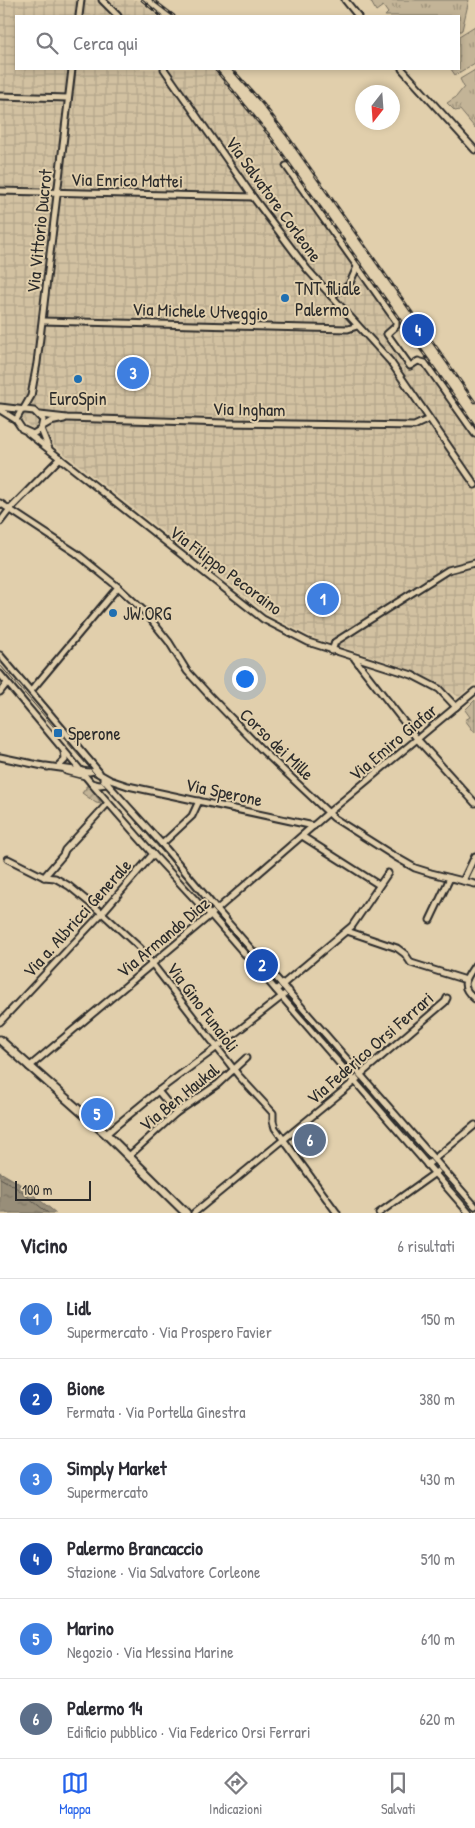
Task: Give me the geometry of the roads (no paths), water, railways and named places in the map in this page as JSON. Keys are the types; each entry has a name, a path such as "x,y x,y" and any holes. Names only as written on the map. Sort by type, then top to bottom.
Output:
{"main road":[{"path":"0,1040 106,1134 186,1213"}],"street":[{"path":"79,15 81,0"},
{"path":"102,0 117,15"},
{"path":"346,0 357,15"},
{"name":"Via Vittorio Ducrot","path":"31,396 43,321 72,70"},
{"name":"Via Salvatore Corleone","path":"165,70 253,197 307,269 390,361 475,485"},
{"path":"403,70 475,150"},
{"path":"0,96 68,98"},
{"path":"286,166 396,321 396,326 387,334 410,366 418,361 425,363 475,434"},
{"name":"Via Enrico Mattei","path":"0,191 253,197"},
{"path":"331,296 349,285 357,267"},
{"name":"Via Michele Utveggio","path":"43,321 348,329 357,326"},
{"path":"16,420 31,396"},
{"path":"31,396 34,411"},
{"path":"0,409 34,411 40,415 43,420 42,428 49,449"},
{"path":"0,409 16,420 22,429 28,433 36,433 50,422 67,418"},
{"path":"40,415 67,418"},
{"name":"Via Ingham","path":"67,418 414,426 429,419"},
{"name":"Via Filippo Pecoraino","path":"28,433 263,619 288,633 332,650 412,675 439,689 456,707"},
{"path":"0,522 10,509 60,458"},
{"name":"Corso dei Mille","path":"0,503 76,553 144,611 187,671 231,720 334,818 416,868 475,884"},
{"path":"332,650 335,642 448,570 475,562"},
{"path":"31,691 118,587"},
{"path":"0,655 114,793 162,844 217,910 475,1206"},
{"path":"355,658 418,740 475,803"},
{"path":"365,672 376,665"},
{"path":"0,674 82,771 96,785 103,779"},
{"path":"0,692 7,683"},
{"name":"Via Emiro Giafar","path":"314,826 475,691"},
{"path":"58,767 65,760 64,751"},
{"path":"0,757 46,766 89,778 108,804 202,907 212,915 469,1213"},
{"path":"46,766 82,771"},
{"path":"89,778 92,770 103,779 128,786"},
{"path":"103,779 128,786"},
{"path":"114,793 115,788 119,785"},
{"name":"Via Sperone","path":"128,786 314,826"},
{"path":"162,844 192,816 199,801"},
{"path":"44,876 63,855 65,850 108,804"},
{"name":"Via Armando Diaz","path":"29,1067 212,915 314,826"},
{"path":"302,836 379,885"},
{"name":"Via a. Albricci Generale","path":"0,1022 153,854"},
{"path":"464,881 475,856"},
{"name":"Via Gino Funaioli","path":"8,859 44,876 55,878 62,882 102,912 140,948 234,1071 273,1113 275,1128 337,1213"},
{"path":"276,990 346,931 388,873"},
{"path":"430,920 450,878"},
{"path":"346,931 397,948 405,954 411,963 466,980"},
{"path":"475,965 466,980 465,987 467,993 475,999"},
{"path":"106,1134 158,1091 288,991"},
{"name":"Via Federico Orsi Ferrari","path":"194,1213 355,1081 360,1074 445,1002 447,998"},
{"name":"Via Ben Haukal","path":"129,1156 176,1113 234,1071 246,1058"},
{"path":"158,1091 176,1113"},
{"path":"427,1165 475,1125"},
{"path":"379,1213 442,1168"}],"water":[{"path":"0,1172 17,1182 56,1213 0,1213"}],"tram line":[{"path":"0,665 475,1211"}],"railway":[{"path":"142,0 160,15"},
{"path":"153,0 173,15"},
{"path":"216,70 269,135 475,426"},
{"path":"233,70 286,134 475,402"}],"place":[{"name":"TNT filiale Palermo","path":"285,298"},
{"name":"Palermo Brancaccio","path":"418,330"},
{"name":"Simply Market","path":"133,373"},
{"name":"EuroSpin","path":"78,379"},
{"name":"Lidl","path":"323,599"},
{"name":"JW.ORG","path":"113,613"},
{"name":"Sperone","path":"58,733"},
{"name":"Bione","path":"262,965"},
{"name":"Marino","path":"97,1114"},
{"name":"Palermo 14","path":"310,1140"}]}
